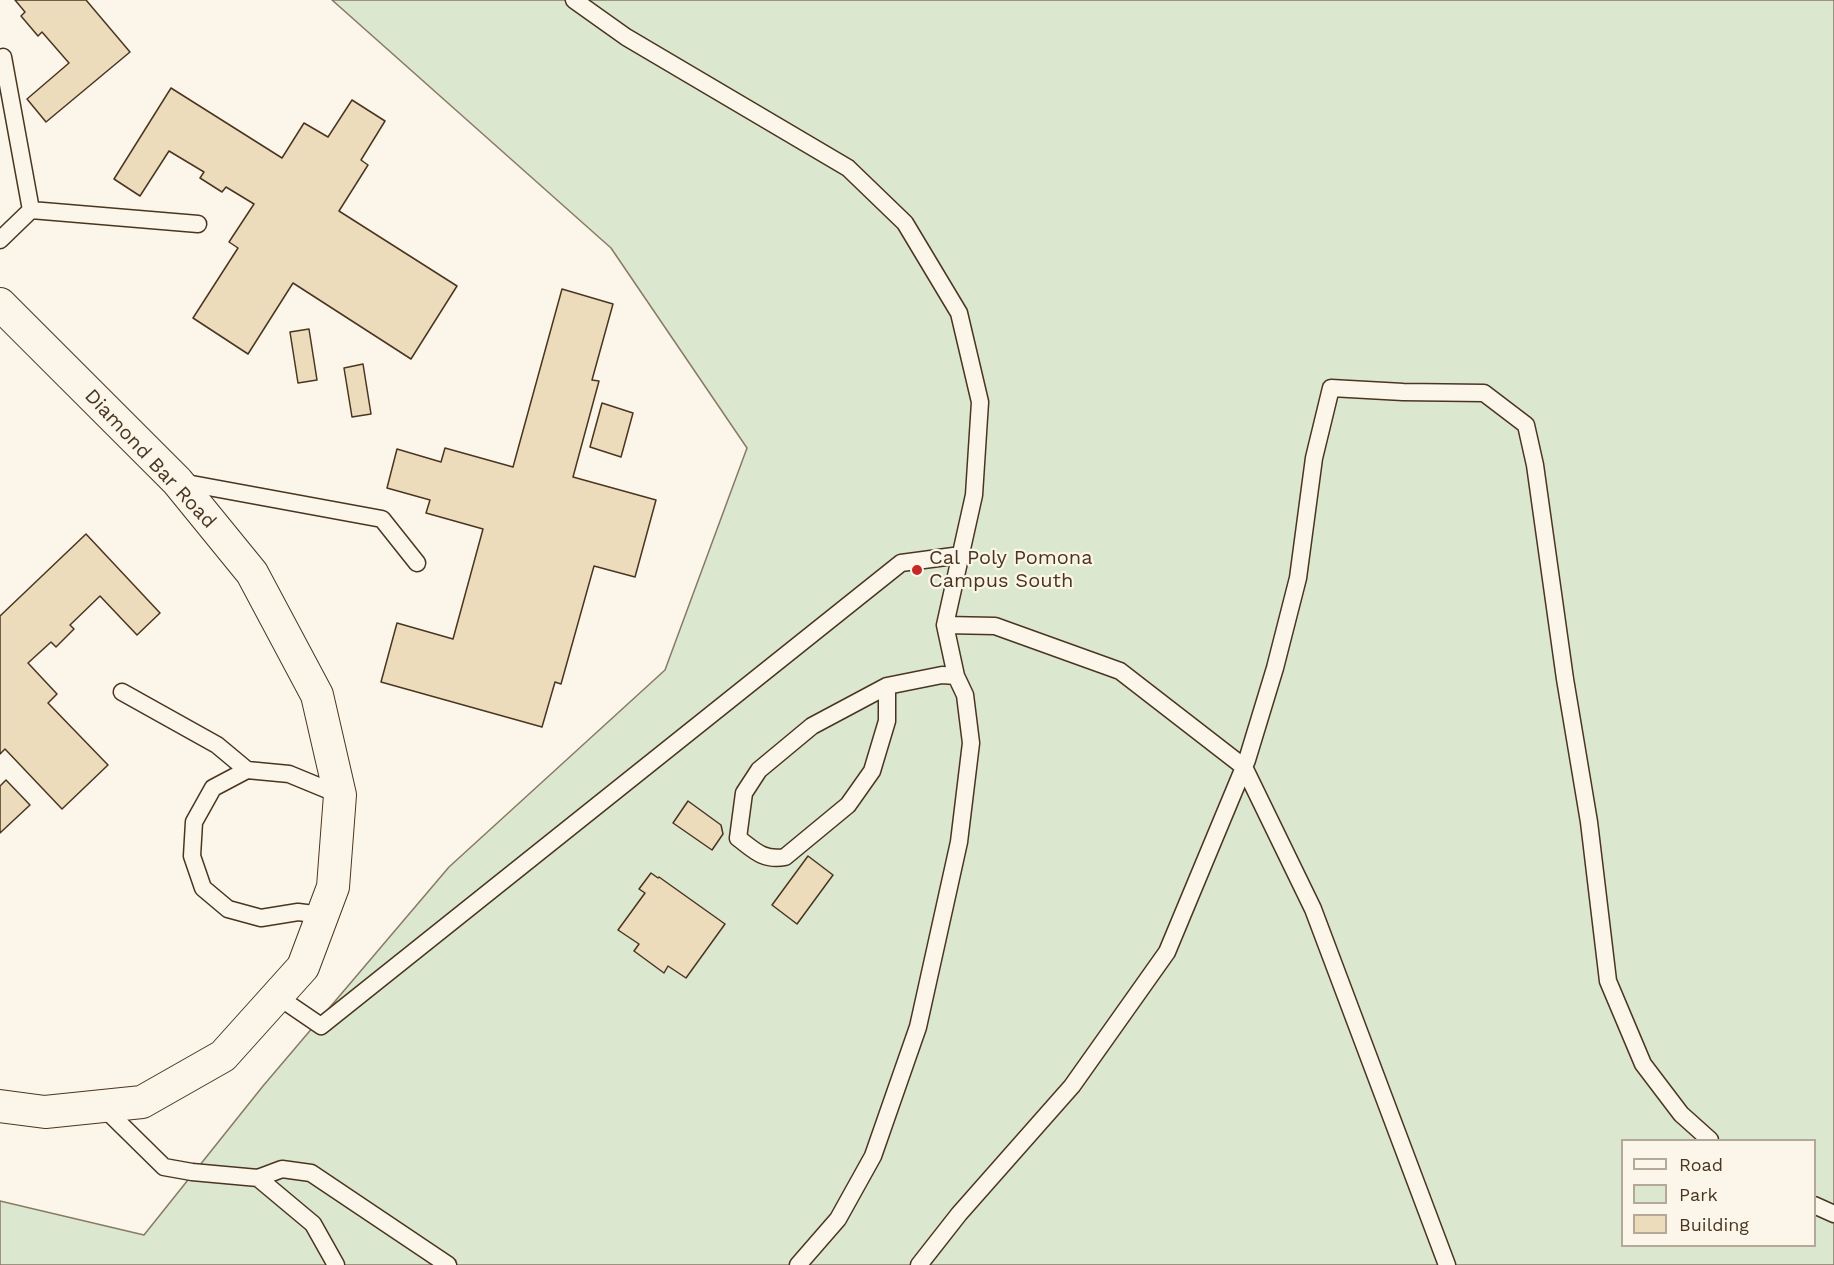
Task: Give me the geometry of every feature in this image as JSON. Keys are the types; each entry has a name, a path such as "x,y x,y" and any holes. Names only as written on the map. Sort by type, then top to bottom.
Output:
{"street":[{"name":"Diamond Bar Road","path":"0,304 177,481 252,573 317,695 340,795 333,887 303,968 223,1056 142,1102 45,1112 0,1106"}],"lane":[{"path":"574,0 626,37 848,168 905,223 959,314 980,402 974,495 945,625 956,676 965,695 971,743 959,842 918,1026 873,1156 838,1219 798,1265"},
{"path":"3,57 31,210"},
{"path":"0,240 31,210 198,224"},
{"path":"919,1265 959,1214 1072,1086 1167,952 1244,767 1275,668 1298,578 1314,458 1331,388 1484,393 1526,425 1535,465 1565,679 1589,822 1608,981 1643,1064 1681,1114 1709,1139"},
{"path":"177,481 382,519 417,563"},
{"path":"277,996 321,1026 901,563 961,555"},
{"path":"945,625 995,626 1120,671 1244,767 1313,909 1447,1265"},
{"path":"887,686 887,722 872,771 848,805 785,857 772,859 759,854 738,838 744,793 759,770 812,726 887,686 942,675 956,676"},
{"path":"122,692 217,745 247,770"},
{"path":"322,915 298,912 261,918 228,909 202,888 192,856 194,822 213,788 247,770 289,774 340,795"},
{"path":"102,1106 164,1167 192,1173 258,1178 282,1169 311,1173 448,1265"},
{"path":"258,1178 313,1224 336,1265"},
{"path":"1816,1205 1834,1214"}],"green space":[{"name":"Cal Poly Pomona Campus South","path":"332,0 1834,0 1834,1265 0,1265 0,1201 144,1235 263,1086 449,867 665,670 747,448 611,248"}],"building":[{"path":"15,0 86,0 130,52 46,122 27,99 69,63 42,32 38,36 21,16 25,12"},
{"path":"171,88 282,158 304,123 328,137 352,100 385,121 361,160 368,165 339,211 457,286 411,359 293,283 248,354 193,318 238,248 229,242 254,204 226,187 222,192 200,178 204,172 169,151 140,196 114,179"},
{"path":"562,289 613,304 592,380 599,381 573,477 656,500 635,577 594,566 561,684 555,682 542,727 381,682 397,623 453,639 483,529 426,513 430,500 387,488 397,449 441,462 445,448 513,467"},
{"path":"309,329 317,380 298,383 290,332"},
{"path":"363,364 371,414 352,417 344,368"},
{"path":"602,403 633,413 621,457 590,447"},
{"path":"86,534 160,613 137,635 100,596 70,625 74,629 56,647 51,642 28,663 57,694 48,703 108,765 62,809 5,749 0,754 0,616"},
{"path":"6,780 30,805 0,833 0,786"},
{"path":"688,801 721,825 723,834 712,850 673,823"},
{"path":"808,856 833,875 797,924 772,905"},
{"path":"651,873 725,924 686,978 668,966 664,973 634,951 639,944 618,930 645,893 639,889"}],"place":[{"name":"Cal Poly Pomona Campus South","path":"917,570"}]}
